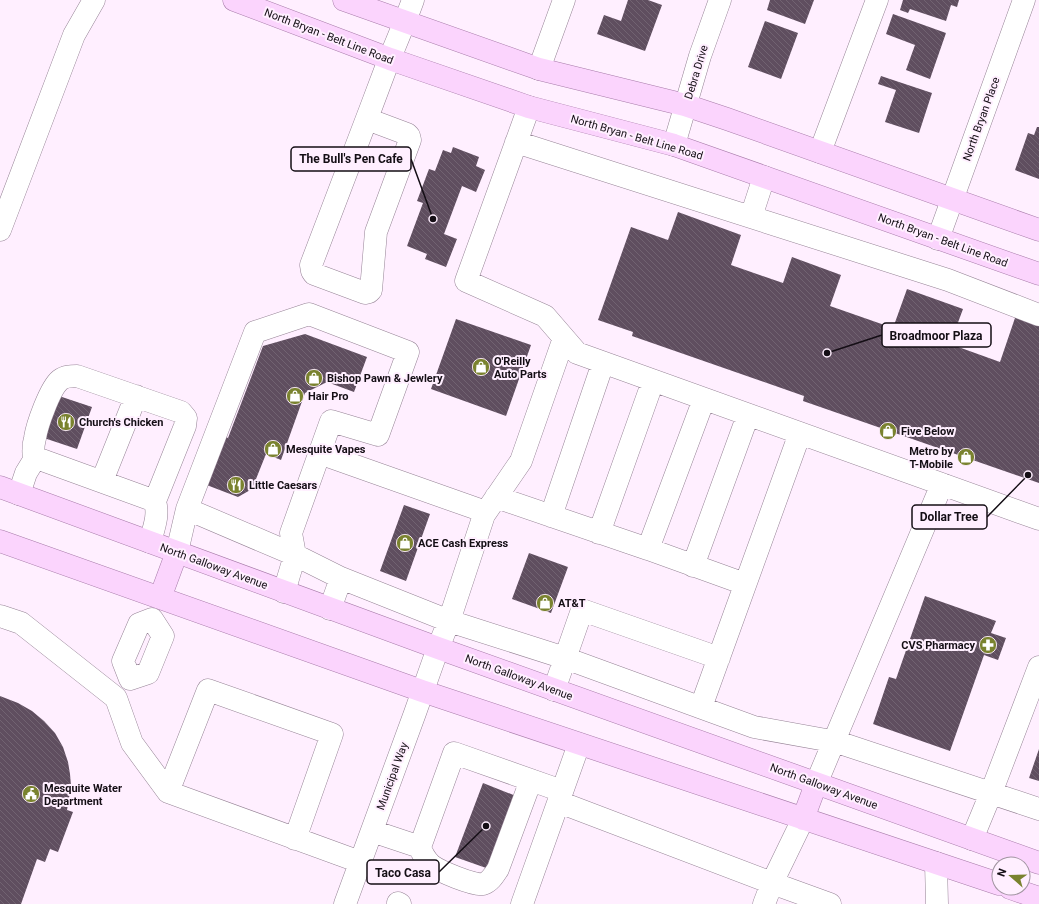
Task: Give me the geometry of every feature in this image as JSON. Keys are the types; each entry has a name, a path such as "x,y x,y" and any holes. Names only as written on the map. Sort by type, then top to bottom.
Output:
{"main road":[{"name":"North Bryan - Belt Line Road","path":"234,0 390,58 529,107 674,145 1039,274"},
{"path":"344,0 539,68 685,106 728,119 1039,230"},
{"name":"North Galloway Avenue","path":"10,490 330,609 1039,863"},
{"path":"0,540 422,691 991,881"},
{"path":"160,598 177,552"},
{"path":"803,819 816,784"}],"street":[{"path":"0,230 74,35 94,0"},
{"path":"367,119 407,134 410,140 376,232 371,290 365,293 314,274 311,265 390,58 406,21 413,0"},
{"path":"539,68 564,0"},
{"name":"Debra Drive","path":"674,145 700,56 720,0"},
{"path":"820,152 877,0"},
{"name":"North Bryan Place","path":"938,238 1024,0"},
{"path":"529,107 466,281 546,316 577,354 1039,519"},
{"path":"516,142 948,280 1039,315"},
{"path":"751,217 764,177"},
{"path":"177,552 187,509 255,332 309,314 408,352 378,435 331,421 291,533 295,555 284,592"},
{"name":"Municipal Way","path":"345,904 449,620 484,515 521,461 564,338"},
{"path":"551,516 603,363"},
{"path":"10,490 26,473 34,460 33,454 37,430 52,391 59,380 68,376 77,376 181,412 186,418 185,426 155,501 157,509 156,519 150,542"},
{"path":"599,533 653,381"},
{"path":"102,481 136,396"},
{"path":"648,549 704,399"},
{"path":"693,566 748,415"},
{"path":"701,707 800,433"},
{"path":"319,453 491,505 551,516 745,584"},
{"path":"34,460 42,460 155,501"},
{"path":"816,784 942,484"},
{"path":"187,509 295,555 341,578 449,620 565,658 754,726 833,741 1039,809"},
{"path":"330,609 341,578"},
{"path":"116,698 130,679 123,661 139,624 152,619 160,598"},
{"path":"554,690 582,610 719,658"},
{"path":"0,616 21,623 116,698 132,743 168,792 360,862"},
{"path":"972,839 992,793 1039,667"},
{"path":"168,792 208,690 332,734 295,839"},
{"path":"522,904 579,744"},
{"path":"531,780 498,869 491,880 484,884 476,884 440,871 430,864 423,856 420,847 454,753 531,780 561,797 772,883 830,904"},
{"path":"764,904 772,883 803,819"},
{"path":"372,831 420,847"},
{"path":"936,863 938,904"}],"building":[{"path":"628,0 648,0 662,5 645,51 597,34 604,15 621,21"},
{"path":"770,0 814,0 805,24 767,10"},
{"path":"903,0 959,0 957,7 951,5 946,21 910,9 908,13 900,10"},
{"path":"893,14 946,33 930,79 906,70 915,45 886,34"},
{"path":"765,21 798,33 781,79 748,67"},
{"path":"881,76 932,93 919,133 885,122 896,90 878,84"},
{"path":"1037,127 1039,127 1039,179 1015,170 1028,133 1034,135"},
{"path":"453,147 479,157 476,166 485,170 476,192 462,186 444,234 457,239 446,267 425,259 427,254 407,246 423,203 417,201 429,169 435,171 443,150 451,153"},
{"path":"678,212 741,235 731,265 783,283 792,257 841,275 830,306 893,328 907,289 963,309 950,344 1000,362 1016,315 1039,323 1039,483 803,401 804,396 632,336 633,332 598,320 631,227 668,240"},
{"name":"O'Reilly Auto Parts","path":"456,319 531,345 506,416 431,389"},
{"path":"305,334 367,357 354,392 327,382 305,393 281,460 266,454 252,489 238,497 204,484 222,435 228,438 263,346"},
{"name":"Church's Chicken","path":"56,395 92,407 77,449 41,437"},
{"name":"ACE Cash Express","path":"404,505 430,514 406,581 380,571"},
{"path":"529,553 568,567 551,613 512,599"},
{"name":"CVS Pharmacy","path":"925,596 996,621 991,633 1006,638 998,660 984,655 950,751 873,724 889,677 896,679"},
{"path":"0,696 18,703 32,711 55,733 63,747 70,774 71,786 67,810 73,812 58,852 50,849 45,862 37,859 21,904 0,904"},
{"path":"1039,749 1039,781 1029,778"},
{"path":"483,783 516,796 489,869 455,857"}],"place":[{"name":"The Bull's Pen Cafe","path":"433,219"},
{"name":"Broadmoor Plaza","path":"827,353"},
{"name":"O'Reilly Auto Parts","path":"481,367"},
{"name":"Bishop Pawn & Jewlery","path":"314,378"},
{"name":"Hair Pro","path":"295,396"},
{"name":"Church's Chicken","path":"66,422"},
{"name":"Five Below","path":"888,431"},
{"name":"Mesquite Vapes","path":"273,449"},
{"name":"Metro by T-Mobile","path":"966,457"},
{"name":"Dollar Tree","path":"1028,475"},
{"name":"Little Caesars","path":"236,485"},
{"name":"ACE Cash Express","path":"405,543"},
{"name":"AT&T","path":"545,603"},
{"name":"CVS Pharmacy","path":"988,645"},
{"name":"Mesquite Water Department","path":"31,794"},
{"name":"Taco Casa","path":"486,826"}]}
